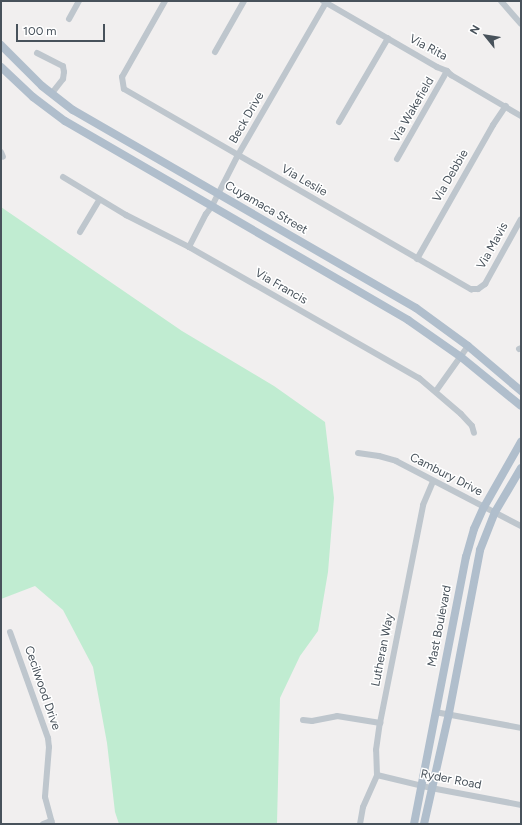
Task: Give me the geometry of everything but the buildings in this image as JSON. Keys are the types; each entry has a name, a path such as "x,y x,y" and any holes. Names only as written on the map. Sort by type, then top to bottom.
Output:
{"main road":[{"name":"Cuyamaca Street","path":"1,45 16,61 73,110 416,308 468,346 521,391"},
{"path":"1,67 33,97 65,121 408,320 461,356 521,406"},
{"name":"Mast Boulevard","path":"414,824 466,556 474,529 484,506 521,442"},
{"name":"Mast Boulevard","path":"424,824 449,713 480,550 495,512 521,468"}],"street":[{"path":"69,19 79,1"},
{"name":"Via Leslie","path":"165,1 122,77 124,89 471,289 478,288 485,284"},
{"path":"215,52 244,1"},
{"path":"501,1 521,23"},
{"name":"Via Rita","path":"325,2 437,67 447,71 451,75 521,116"},
{"name":"Beck Drive","path":"189,247 238,155 325,2"},
{"path":"339,122 388,38"},
{"path":"37,53 63,66 63,79 52,93"},
{"name":"Via Wakefield","path":"397,159 447,71"},
{"name":"Via Debbie","path":"417,259 493,125 506,106"},
{"name":"Via Francis","path":"63,177 99,200 189,247 418,378 436,391 472,426 474,433"},
{"path":"80,232 99,200"},
{"name":"Via Mavis","path":"485,284 521,220"},
{"path":"436,391 468,346"},
{"name":"Cambury Drive","path":"358,453 379,456 396,461 433,482 484,506 521,526"},
{"name":"Lutheran Way","path":"360,824 363,808 377,775 376,750 380,723 423,505 433,482"},
{"name":"Cecilwood Drive","path":"10,632 48,738 49,747 45,797 51,823"},
{"path":"435,712 449,713 521,728"},
{"path":"303,720 312,721 337,716 380,723"},
{"name":"Ryder Road","path":"377,775 431,788 521,805"},
{"path":"43,824 51,823"}],"green space":[{"path":"1,207 182,331 274,386 325,422 334,498 328,572 318,631 300,656 280,698 277,824 119,824 115,812 107,743 93,667 63,610 35,586 1,599"}]}
